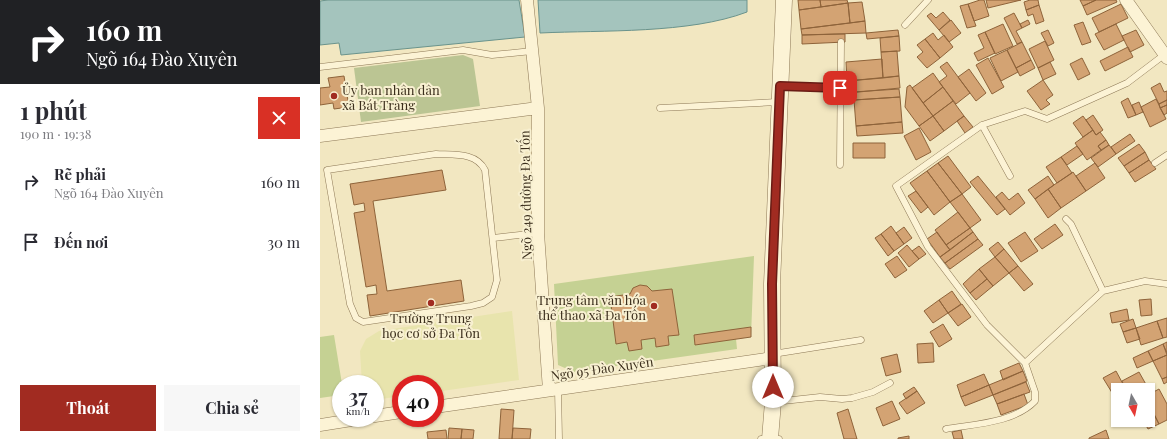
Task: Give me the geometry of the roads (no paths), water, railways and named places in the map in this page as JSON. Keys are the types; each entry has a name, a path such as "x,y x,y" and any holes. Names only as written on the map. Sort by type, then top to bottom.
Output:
{"street":[{"name":"Ngõ 249 đường Đa Tốn","path":"527,0 538,108 538,234 554,390"},
{"path":"770,439 773,402 772,284 784,0"},
{"path":"1126,0 1166,56"},
{"path":"320,136 538,108"},
{"name":"Ngõ 95 Đào Xuyên","path":"444,406 773,356"},
{"path":"320,424 332,422"}],"lane":[{"path":"905,25 928,0"},
{"path":"840,165 841,42"},
{"path":"320,67 463,50 492,55 532,51"},
{"path":"946,429 1005,418 1027,409 1035,401 1035,392 1024,362 987,325 928,248 896,186 982,125 1025,111 1047,119 1127,83 1166,56"},
{"path":"660,108 840,88"},
{"path":"982,125 1010,176"},
{"path":"436,154 476,158 482,163 485,170 493,238 496,284 492,297 483,303 447,311 363,322 356,318 350,304 326,170 436,154"},
{"path":"1155,163 1167,155"},
{"path":"1066,219 1070,224 1103,291"},
{"path":"493,238 538,234"},
{"path":"1024,362 1103,291 1145,281 1167,284"},
{"path":"773,356 861,340"},
{"path":"773,402 820,397 847,398 873,392 890,383"},
{"path":"554,390 559,439"},
{"path":"761,439 779,439"}],"water":[{"path":"519,0 525,37 341,55 339,43 320,45 320,1"},
{"path":"538,0 747,0 747,12 724,19 673,28 540,33"}],"place":[{"name":"Ủy ban nhân dân xã Bát Tràng","path":"334,96"},
{"name":"Trường Trung học cơ sở Đa Tốn","path":"431,303"},
{"name":"Trung tâm văn hóa thể thao xã Đa Tốn","path":"654,306"}]}
